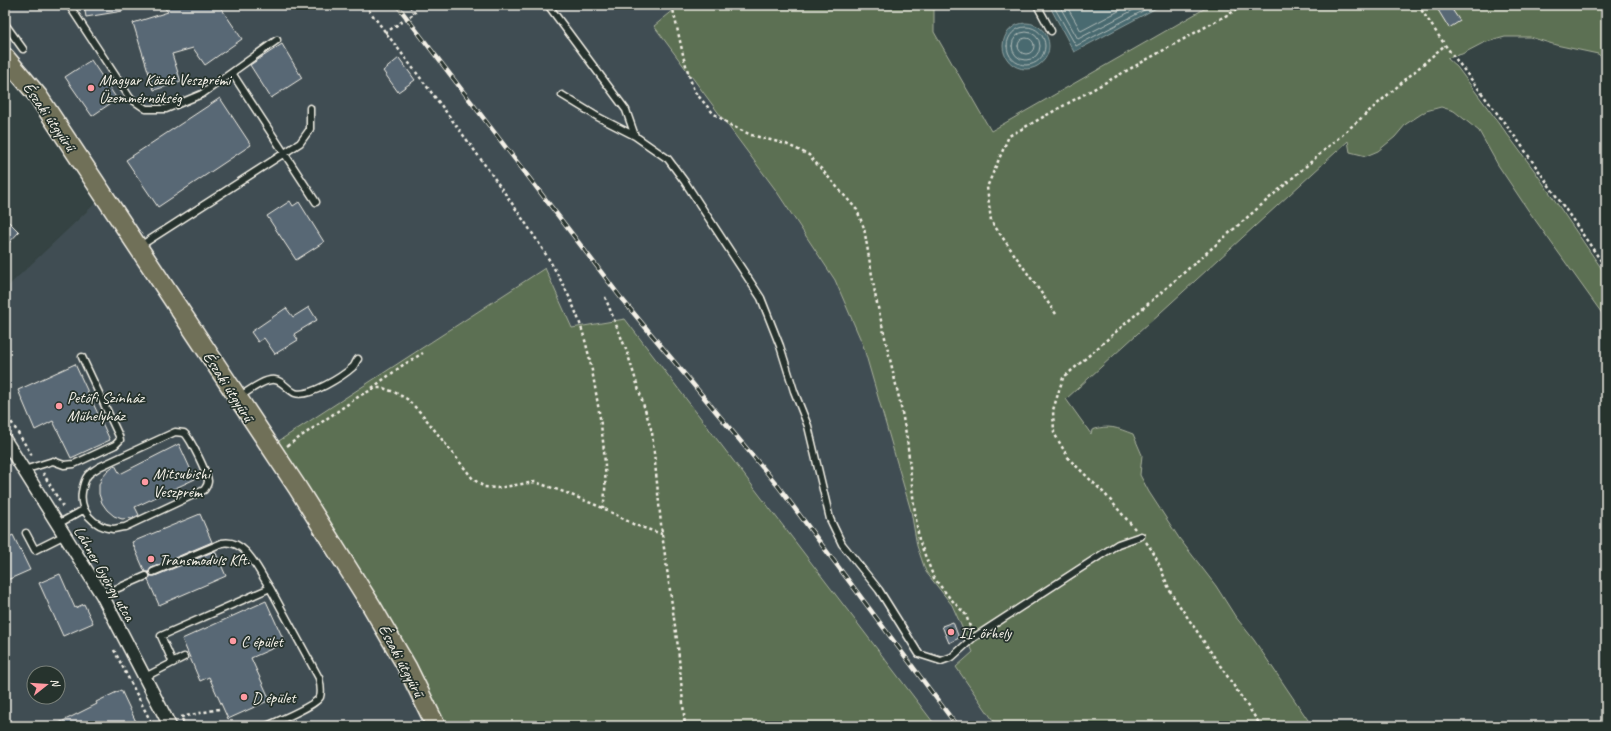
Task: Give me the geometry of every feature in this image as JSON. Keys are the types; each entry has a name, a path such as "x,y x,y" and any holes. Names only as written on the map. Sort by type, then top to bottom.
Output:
{"main road":[{"name":"Északi útgyűrű","path":"5,57 38,96 275,454 371,605 407,666 436,726"}],"street":[{"name":"Láhner György utca","path":"6,443 102,595 170,726"}],"lane":[{"path":"69,5 130,98 146,109 166,109 202,94 276,40"},
{"path":"548,5 626,110 635,136"},
{"path":"1037,5 1051,31"},
{"path":"5,24 23,49"},
{"path":"232,73 316,202"},
{"path":"562,95 598,117 635,136 668,159 685,182 760,298 780,346 794,391 808,426 830,519 842,544 879,590 919,654 941,661 952,657 973,638 1118,544 1141,536"},
{"path":"138,248 300,143 310,129 310,108"},
{"path":"24,470 53,461 64,465 74,464 115,445 120,440 82,357"},
{"path":"238,398 265,382 274,379 281,382 296,394 307,394 325,386 354,366 358,359"},
{"path":"175,432 180,432 187,435 206,475 208,482 204,490 125,527 113,529 102,526 92,520 83,510 81,496 83,484 88,475 93,471 175,432"},
{"path":"58,524 83,510"},
{"path":"26,533 35,550 65,535"},
{"path":"153,572 222,543 234,542 245,550 270,588 319,678 320,696 313,704 267,726"},
{"path":"102,595 146,576"},
{"path":"173,663 161,636 270,588"},
{"path":"145,677 184,657"}],"path":[{"path":"365,5 438,100 514,206 553,267 572,304 584,338 596,395 603,442 605,497 603,508"},
{"path":"386,33 415,13 409,5"},
{"path":"672,5 684,59 694,91 713,113 732,126 751,135 786,144 809,155 857,210 864,228 876,299 907,439 919,540 934,578 966,615 973,638"},
{"path":"1056,314 991,221 987,187 1009,136 1245,5"},
{"path":"1418,5 1445,45 1519,142 1606,268"},
{"path":"1260,726 1171,592 1154,552 1105,494 1069,459 1054,433 1053,410 1063,378 1445,45"},
{"path":"605,297 627,352 652,432 662,534 678,647 686,726"},
{"path":"275,454 369,391 403,365 423,353"},
{"path":"369,391 376,388 383,388 407,399 422,414 473,479 484,487 497,488 535,482 603,508 635,525 662,534"},
{"path":"114,648 153,726"},
{"path":"181,717 219,709"}],"shaded area":[{"path":"5,5 680,5 654,26 775,189 835,280 863,345 911,511 917,546 926,572 952,605 973,652 957,667 997,726 936,726 625,319 434,726 5,726 5,289 101,198 5,54"}],"green space":[{"path":"680,5 934,5 934,32 991,131 1211,5 1606,5 1606,61 1598,54 1556,45 1530,37 1505,37 1483,43 1462,54 1447,58 1457,67 1534,170 1606,275 1606,319 1528,210 1498,165 1479,131 1454,111 1441,107 1426,111 1406,124 1395,137 1378,151 1366,156 1350,152 1348,141 1066,399 1091,434 1092,430 1108,427 1133,434 1142,455 1140,475 1149,492 1179,538 1216,586 1235,616 1254,640 1312,726 997,726 956,667 973,652 952,605 926,572 917,546 911,511 863,345 835,280 775,189 654,26"},
{"path":"545,268 572,328 625,319 936,726 434,726 268,448"}],"water":[{"path":"1049,5 1162,5 1074,52"},
{"path":"1021,23 1031,23 1043,29 1048,37 1048,55 1043,63 1035,68 1021,69 1013,66 1006,59 1003,51 1003,41 1006,33 1013,26"}],"building":[{"path":"84,5 122,5 123,11 86,17"},
{"path":"162,5 219,5 242,39 205,65 193,48 172,54 181,82 154,90 133,23 168,12"},
{"path":"1435,5 1449,5 1460,21 1449,28"},
{"path":"282,44 302,78 271,98 250,65"},
{"path":"399,58 415,80 398,92 383,71"},
{"name":"Magyar Közút Veszprémi Üzemmérnökség","path":"91,60 117,99 92,116 65,77"},
{"path":"220,98 251,145 158,207 126,160"},
{"path":"290,201 293,206 299,202 324,242 296,260 267,216"},
{"path":"5,218 19,232 5,247"},
{"path":"309,307 317,320 294,334 298,340 275,354 264,338 258,342 251,332 286,308 293,317"},
{"name":"Petőfi Színház Műhelyház","path":"75,364 110,440 71,458 53,421 35,430 18,390"},
{"name":"Mitsubishi Veszprém","path":"179,444 195,479 135,507 139,515 133,518 122,519 114,516 107,510 102,503 99,494 99,485 102,477 108,470 115,465 120,474"},
{"path":"200,514 212,542 151,568 149,572 145,572 132,542"},
{"path":"13,535 30,570 5,581 5,539"},
{"path":"215,551 226,576 159,605 148,580 150,576 155,576"},
{"path":"60,574 75,608 84,604 93,623 63,636 39,583"},
{"name":"C épület","path":"266,601 285,643 251,658 270,700 228,719 209,677 200,681 182,639"},
{"name":"II. őrhely","path":"953,622 959,638 949,643 942,626"},
{"path":"121,690 138,726 53,726 97,704 96,702"}],"railway":[{"path":"397,5 621,298 778,486 957,726"}],"place":[{"name":"Magyar Közút Veszprémi Üzemmérnökség","path":"91,88"},
{"name":"Petőfi Színház Műhelyház","path":"59,406"},
{"name":"Mitsubishi Veszprém","path":"145,482"},
{"name":"Transmoduls Kft.","path":"151,559"},
{"name":"II. őrhely","path":"951,632"},
{"name":"C épület","path":"233,641"},
{"name":"D épület","path":"244,697"}]}
